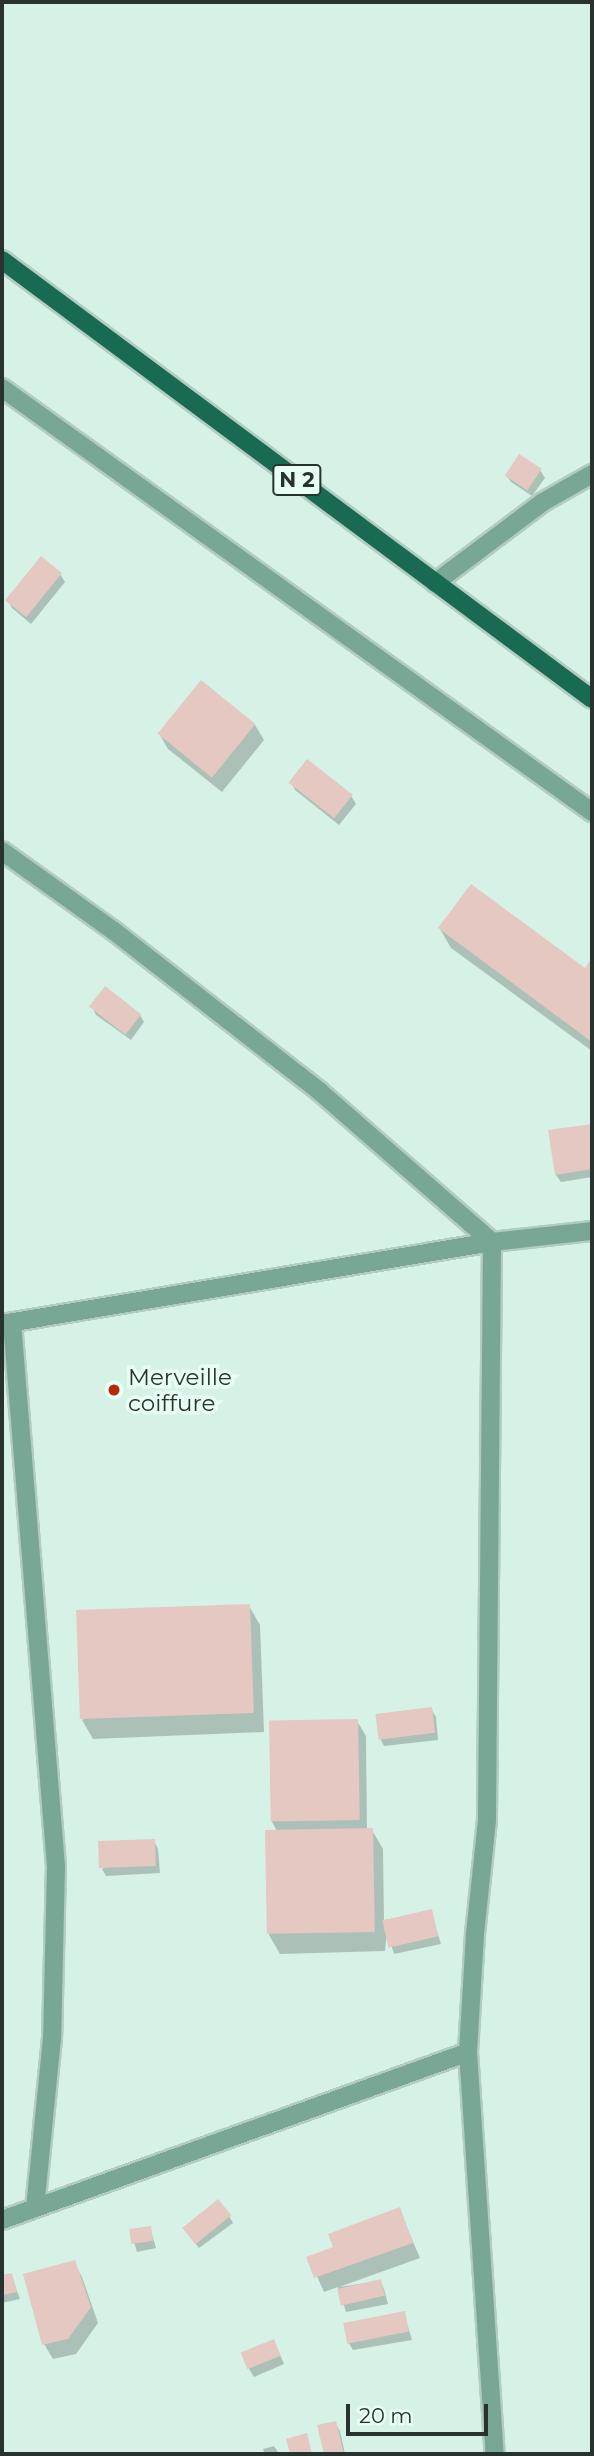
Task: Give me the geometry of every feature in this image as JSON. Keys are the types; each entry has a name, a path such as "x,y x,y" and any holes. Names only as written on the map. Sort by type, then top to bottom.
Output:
{"main road":[{"name":"N 2","path":"2,260 592,699"}],"street":[{"path":"2,388 592,812"},
{"path":"435,583 543,502 592,474"},
{"path":"2,851 115,932 319,1091 492,1242 487,1820 475,1934 468,2052 495,2454"},
{"path":"35,2208 52,2038 56,1866 7,1323 492,1242 592,1231"},
{"path":"2,2220 468,2052"}],"building":[{"path":"519,454 542,469 527,491 505,476"},
{"path":"41,556 62,573 26,617 5,600"},
{"path":"201,680 255,724 212,778 158,734"},
{"path":"307,759 353,795 334,818 289,783"},
{"path":"471,884 585,968 592,958 592,1042 438,928"},
{"path":"105,986 141,1014 125,1035 89,1006"},
{"path":"592,1124 592,1169 555,1175 548,1130"},
{"path":"250,1604 254,1713 80,1719 76,1610"},
{"path":"432,1707 435,1733 379,1740 375,1714"},
{"path":"358,1719 360,1820 271,1822 269,1721"},
{"path":"373,1828 375,1932 267,1934 265,1830"},
{"path":"155,1839 156,1866 99,1868 98,1841"},
{"path":"432,1909 438,1936 389,1948 382,1920"},
{"path":"218,2199 231,2215 195,2244 182,2228"},
{"path":"400,2207 413,2243 314,2278 306,2257 333,2247 328,2234"},
{"path":"151,2226 153,2241 131,2244 129,2229"},
{"path":"75,2260 91,2307 68,2339 42,2345 23,2274"},
{"path":"12,2273 17,2292 2,2295 2,2275"},
{"path":"381,2279 385,2296 341,2306 337,2289"},
{"path":"405,2311 409,2332 347,2344 343,2323"},
{"path":"274,2339 281,2356 247,2369 241,2352"},
{"path":"336,2421 344,2454 324,2454 317,2425"},
{"path":"307,2433 312,2454 290,2454 286,2439"}],"place":[{"name":"Merveille coiffure","path":"114,1390"}]}
